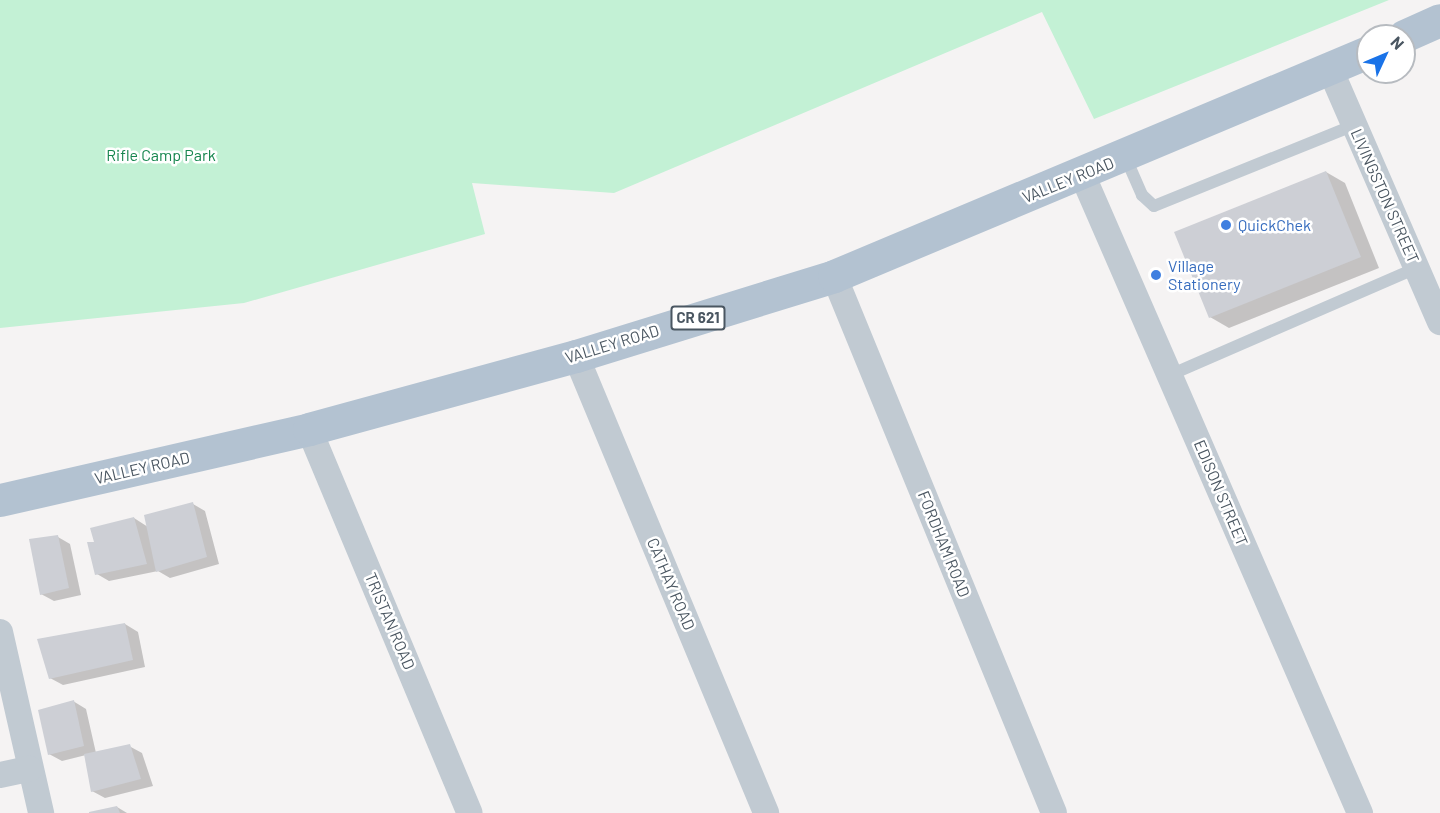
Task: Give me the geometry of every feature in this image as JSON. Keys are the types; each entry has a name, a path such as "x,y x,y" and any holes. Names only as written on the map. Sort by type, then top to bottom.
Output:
{"main road":[{"path":"1416,31 1440,20"},
{"name":"VALLEY ROAD","path":"0,501 309,429 576,356 834,276 1356,57"}],"street":[{"name":"LIVINGSTON STREET","path":"1330,69 1440,322"},
{"name":"EDISON STREET","path":"1082,174 1360,813"},
{"name":"FORDHAM ROAD","path":"834,276 1054,813"},
{"name":"CATHAY ROAD","path":"576,356 766,813"},
{"name":"TRISTAN ROAD","path":"309,429 470,813"},
{"path":"0,632 29,769 41,813"},
{"path":"0,775 29,769"}],"lane":[{"path":"1125,156 1142,195 1154,206 1354,125"},
{"path":"1170,375 1416,268"}],"green space":[{"name":"Rifle Camp Park","path":"0,0 1389,0 1094,119 1042,12 614,193 472,183 485,234 244,303 0,328"}],"building":[{"path":"1326,171 1361,257 1209,318 1174,232"},
{"path":"193,502 207,557 156,572 144,515"},
{"path":"134,517 147,564 95,575 87,542 94,542 90,528"},
{"path":"58,535 69,588 40,595 29,539"},
{"path":"125,623 133,660 49,679 37,639"},
{"path":"74,700 84,746 48,755 38,710"},
{"path":"130,744 141,779 91,792 84,754"},
{"path":"117,806 120,813 89,813 89,812"}],"place":[{"name":"QuickChek","path":"1226,225"},
{"name":"Village Stationery","path":"1156,275"}]}
